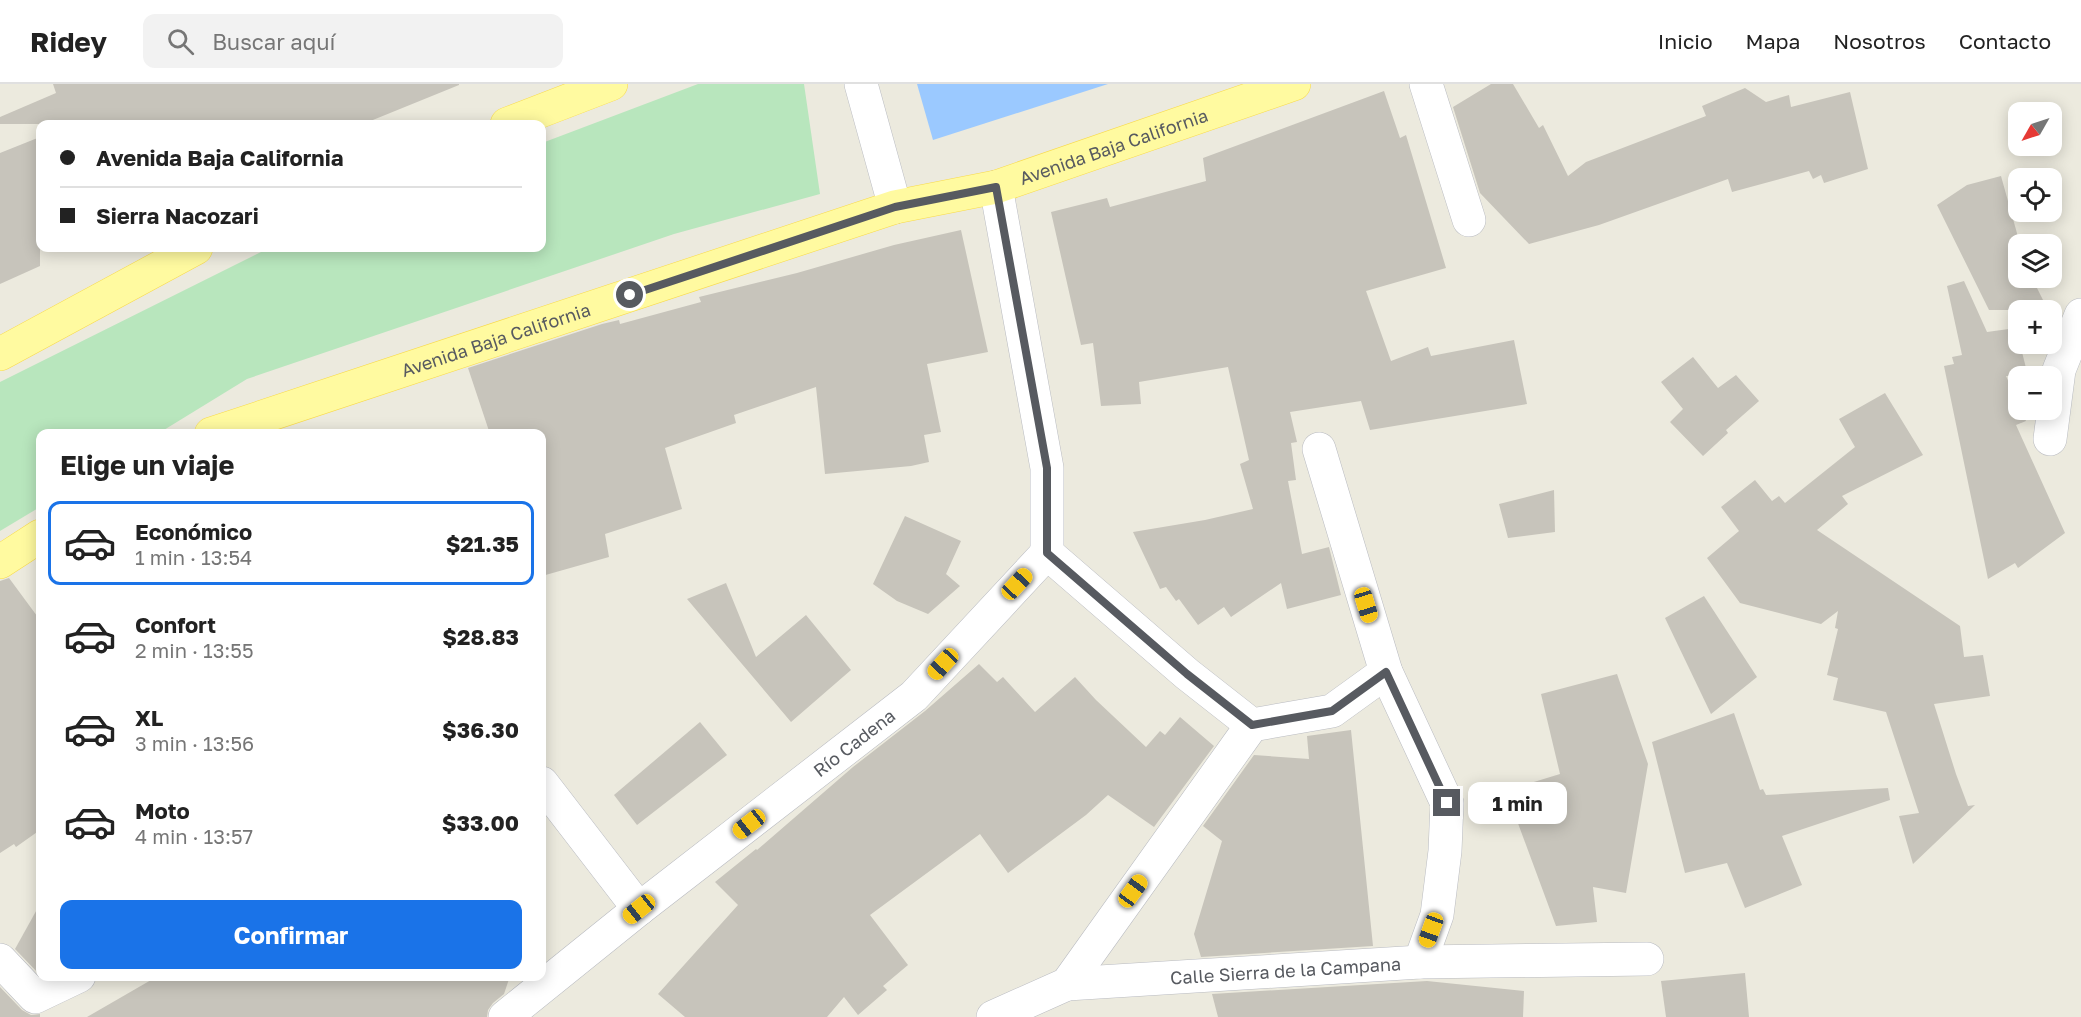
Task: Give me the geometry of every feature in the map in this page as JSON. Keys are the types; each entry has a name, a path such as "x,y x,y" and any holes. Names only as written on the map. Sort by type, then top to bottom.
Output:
{"main road":[{"path":"517,120 611,84"},
{"name":"Avenida Baja California","path":"226,429 895,207 996,187 1294,84"},
{"path":"0,354 189,252"},
{"path":"0,562 36,539"}],"street":[{"path":"861,84 895,207"},
{"path":"1426,84 1469,220"},
{"path":"996,187 1047,468 1047,553 1187,674 1252,725"},
{"path":"2050,439 2059,370 2081,315"},
{"path":"1319,449 1386,672 1447,803 1445,851 1437,915 1419,962"},
{"name":"Río Cadena","path":"505,1017 639,909 914,696 1047,553"},
{"path":"993,1017 1067,984 1252,725 1332,711 1386,672"},
{"path":"546,788 639,909"},
{"name":"Calle Sierra de la Campana","path":"1067,984 1419,962 1647,959"},
{"path":"0,960 35,997 69,981"}],"green space":[{"path":"698,84 804,84 820,194 674,234 247,379 166,429 36,429 36,509 0,531 0,382 261,252 546,252 546,141"}],"water":[{"path":"917,84 1108,84 933,140"}],"building":[{"path":"53,84 459,84 373,120 36,120 36,124 0,124 0,117 56,93"},
{"path":"1491,84 1513,84 1539,128 1543,125 1568,176 1586,162 1706,116 1702,106 1745,88 1766,102 1789,95 1791,107 1850,92 1868,169 1824,183 1821,175 1813,179 1809,171 1732,192 1728,179 1599,225 1529,244 1480,193 1453,107"},
{"path":"1384,91 1400,138 1406,135 1446,268 1366,291 1391,361 1428,347 1431,356 1514,340 1527,404 1370,430 1361,401 1290,412 1297,442 1291,443 1296,480 1288,481 1302,554 1329,547 1341,595 1287,609 1281,583 1231,617 1224,607 1198,625 1179,599 1176,601 1166,587 1160,589 1133,532 1253,509 1240,464 1249,460 1228,367 1139,382 1141,404 1101,406 1093,343 1081,345 1051,212 1107,198 1110,207 1206,181 1203,158"},
{"path":"36,139 36,252 40,252 40,266 0,284 0,153"},
{"path":"2001,176 2008,201 2008,222 2014,222 2017,234 2008,234 2008,288 2037,288 2043,300 2008,300 2008,310 1989,310 1937,205 1967,185"},
{"path":"961,230 988,352 927,364 941,432 924,435 929,462 911,466 825,474 816,387 734,415 736,423 665,448 682,509 605,534 609,557 546,575 546,429 488,429 468,368 602,324 619,320 620,324 701,302 699,297 797,273 894,245"},
{"path":"1964,281 1987,332 2008,329 2008,354 2022,354 2026,366 2008,366 2008,376 2006,376 2008,420 2026,420 2016,425 2065,533 2018,568 2015,563 1988,579 1944,366 1954,364 1952,357 1962,355 1947,286"},
{"path":"1693,357 1718,388 1736,375 1759,401 1726,430 1728,433 1703,456 1670,422 1683,409 1661,382"},
{"path":"1885,393 1923,455 1842,496 1848,504 1817,530 1960,626 1964,657 1983,655 1990,696 1934,704 1968,806 1975,805 1913,864 1899,816 1919,813 1886,712 1833,700 1838,678 1827,675 1838,629 1835,628 1838,611 1821,624 1740,603 1707,558 1739,531 1721,507 1755,480 1772,501 1779,496 1785,503 1855,447 1839,419"},
{"path":"1554,490 1555,532 1508,538 1499,504"},
{"path":"905,516 961,541 946,574 960,586 928,614 897,601 873,584"},
{"path":"9,578 36,615 36,833 16,847 14,844 0,853 0,581"},
{"path":"726,583 756,657 806,615 851,670 791,722 687,599"},
{"path":"1704,596 1757,677 1711,714 1665,618"},
{"path":"979,664 997,682 1003,677 1035,712 1075,677 1146,747 1160,731 1165,735 1180,717 1214,746 1154,827 1108,795 1086,815 1008,873 980,834 870,915 908,965 883,986 887,990 858,1015 844,997 827,1017 685,1017 658,994 738,905 715,882 757,850 853,767 925,711"},
{"path":"1617,674 1648,764 1626,893 1593,887 1597,922 1556,926 1509,799 1520,795 1517,787 1560,774 1541,694"},
{"path":"1734,713 1760,790 1763,789 1766,795 1888,788 1890,800 1782,836 1802,885 1745,908 1727,863 1685,873 1652,742"},
{"path":"700,722 727,755 637,825 614,795"},
{"path":"1351,730 1373,946 1201,957 1194,934 1222,841 1203,826 1254,755 1309,759 1307,736"},
{"path":"36,911 36,971 15,949"},
{"path":"1745,973 1749,1017 1666,1017 1661,981"},
{"path":"149,981 508,981 504,994 493,1003 488,1010 487,1017 87,1017"},
{"path":"1427,981 1524,991 1523,1017 1218,1017 1212,994"},
{"path":"0,987 22,1010 31,1015 40,1014 40,1017 0,1017"}],"route":[{"path":"630,295 895,207 996,187 1047,468 1047,553 1187,674 1252,725 1332,711 1386,672 1447,803"}]}
